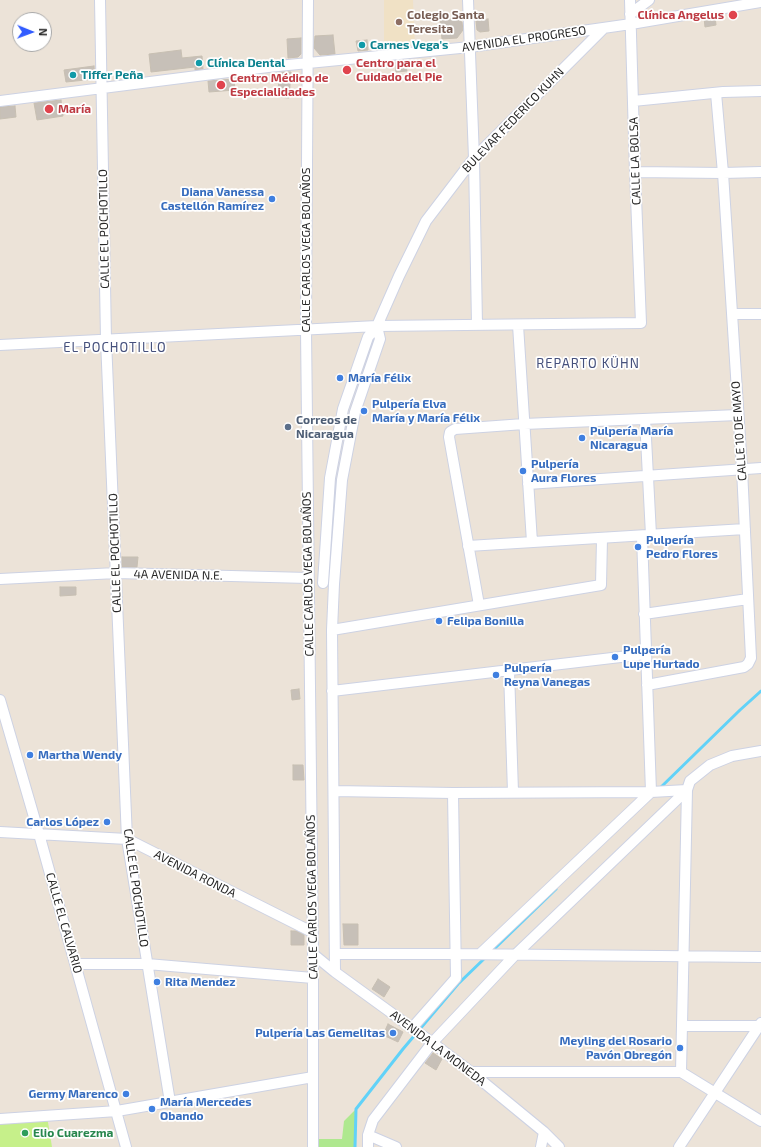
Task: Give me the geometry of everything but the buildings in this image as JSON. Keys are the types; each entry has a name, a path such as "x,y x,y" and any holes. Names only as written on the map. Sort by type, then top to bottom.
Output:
{"street":[{"name":"CALLE EL POCHOTILLO","path":"100,0 106,340 127,839 170,1102"},
{"name":"CALLE CARLOS VEGA BOLAÑOS","path":"308,0 306,330 313,954 313,1147"},
{"path":"468,0 478,325"},
{"name":"CALLE LA BOLSA","path":"518,325 641,323 630,0"},
{"path":"630,19 649,0"},
{"name":"AVENIDA EL PROGRESO","path":"0,101 307,63 470,47 604,28 630,19 761,2"},
{"name":"BULEVAR FEDERICO KUHN","path":"328,584 330,478 343,409 368,337 377,326 399,276 426,221 474,158 604,28"},
{"path":"633,101 716,93 761,91"},
{"name":"CALLE 10 DE MAYO","path":"647,685 744,667 748,664 751,658 742,469 723,173 716,93"},
{"path":"635,172 761,172"},
{"path":"732,314 761,314"},
{"path":"0,345 377,326 518,325 532,542"},
{"path":"479,605 449,437 450,432 455,429 524,424 738,415"},
{"path":"645,418 648,477 644,614 653,792"},
{"path":"528,484 648,477 761,468"},
{"path":"468,546 602,539 745,529"},
{"path":"332,630 601,585 602,539"},
{"name":"4A AVENIDA N.E.","path":"0,578 116,573 308,580 328,584"},
{"name":"CALLE CARLOS VEGA BOLAÑOS","path":"328,584 332,630 335,972"},
{"path":"644,614 748,599"},
{"path":"332,691 646,654"},
{"path":"509,671 512,792"},
{"name":"CALLE EL CALVARIO","path":"0,700 76,964 126,1147"},
{"path":"681,1072 687,790 690,781 710,765 732,756 761,751"},
{"path":"334,791 453,793 653,792 687,790"},
{"path":"368,1147 368,1135 373,1120 431,1042 515,955 687,790"},
{"path":"480,954 653,792"},
{"path":"414,1030 456,978 453,793"},
{"name":"AVENIDA RONDA","path":"0,832 127,839 312,932"},
{"name":"AVENIDA LA MONEDA","path":"313,954 335,972 471,1072 544,1132 559,1147"},
{"path":"335,954 761,957"},
{"path":"76,964 147,964 313,978"},
{"path":"682,1026 760,1024"},
{"path":"680,1147 760,1024"},
{"path":"471,1072 681,1072 761,1121"},
{"path":"0,1119 117,1111 313,1077"},
{"path":"541,1147 544,1132"},
{"path":"368,1135 396,1147"}],"shaded area":[{"name":"Colegio Santa Teresita","path":"384,0 413,0 415,44 384,49"}],"green space":[{"path":"356,1109 355,1147 313,1147 313,1139 342,1139 344,1121"},
{"name":"Elio Cuarezma","path":"47,1116 52,1147 0,1147 0,1118"}],"waterway":[{"path":"659,789 761,691"},
{"path":"491,952 556,889"},
{"path":"355,1147 356,1109 403,1049 458,984 486,957"}],"place":[{"name":"Clínica Angelus","path":"733,15"},
{"name":"Colegio Santa Teresita","path":"399,22"},
{"name":"Carnes Vega's","path":"362,45"},
{"name":"Clínica Dental","path":"199,63"},
{"name":"Centro para el Cuidado del Pie","path":"347,70"},
{"name":"Tiffer Peña","path":"73,75"},
{"name":"Centro Médico de Especialidades","path":"221,85"},
{"name":"María","path":"49,109"},
{"name":"Diana Vanessa Castellón Ramírez","path":"272,199"},
{"name":"María Félix","path":"340,378"},
{"name":"Pulpería Elva María y María Félix","path":"364,411"},
{"name":"Correos de Nicaragua","path":"288,427"},
{"name":"Pulpería María Nicaragua","path":"582,438"},
{"name":"Pulpería Aura Flores","path":"523,471"},
{"name":"Pulpería Pedro Flores","path":"638,547"},
{"name":"Felipa Bonilla","path":"439,621"},
{"name":"Pulpería Lupe Hurtado","path":"615,657"},
{"name":"Pulpería Reyna Vanegas","path":"496,675"},
{"name":"Martha Wendy","path":"30,755"},
{"name":"Carlos López","path":"107,822"},
{"name":"Rita Mendez","path":"157,982"},
{"name":"Pulpería Las Gemelitas","path":"393,1033"},
{"name":"Meyling del Rosario Pavón Obregón","path":"680,1048"},
{"name":"Germy Marenco","path":"126,1094"},
{"name":"María Mercedes Obando","path":"152,1109"},
{"name":"Elio Cuarezma","path":"25,1133"}],"district":[{"name":"EL POCHOTILLO","path":"115,348"},
{"name":"REPARTO KÜHN","path":"588,364"}]}
